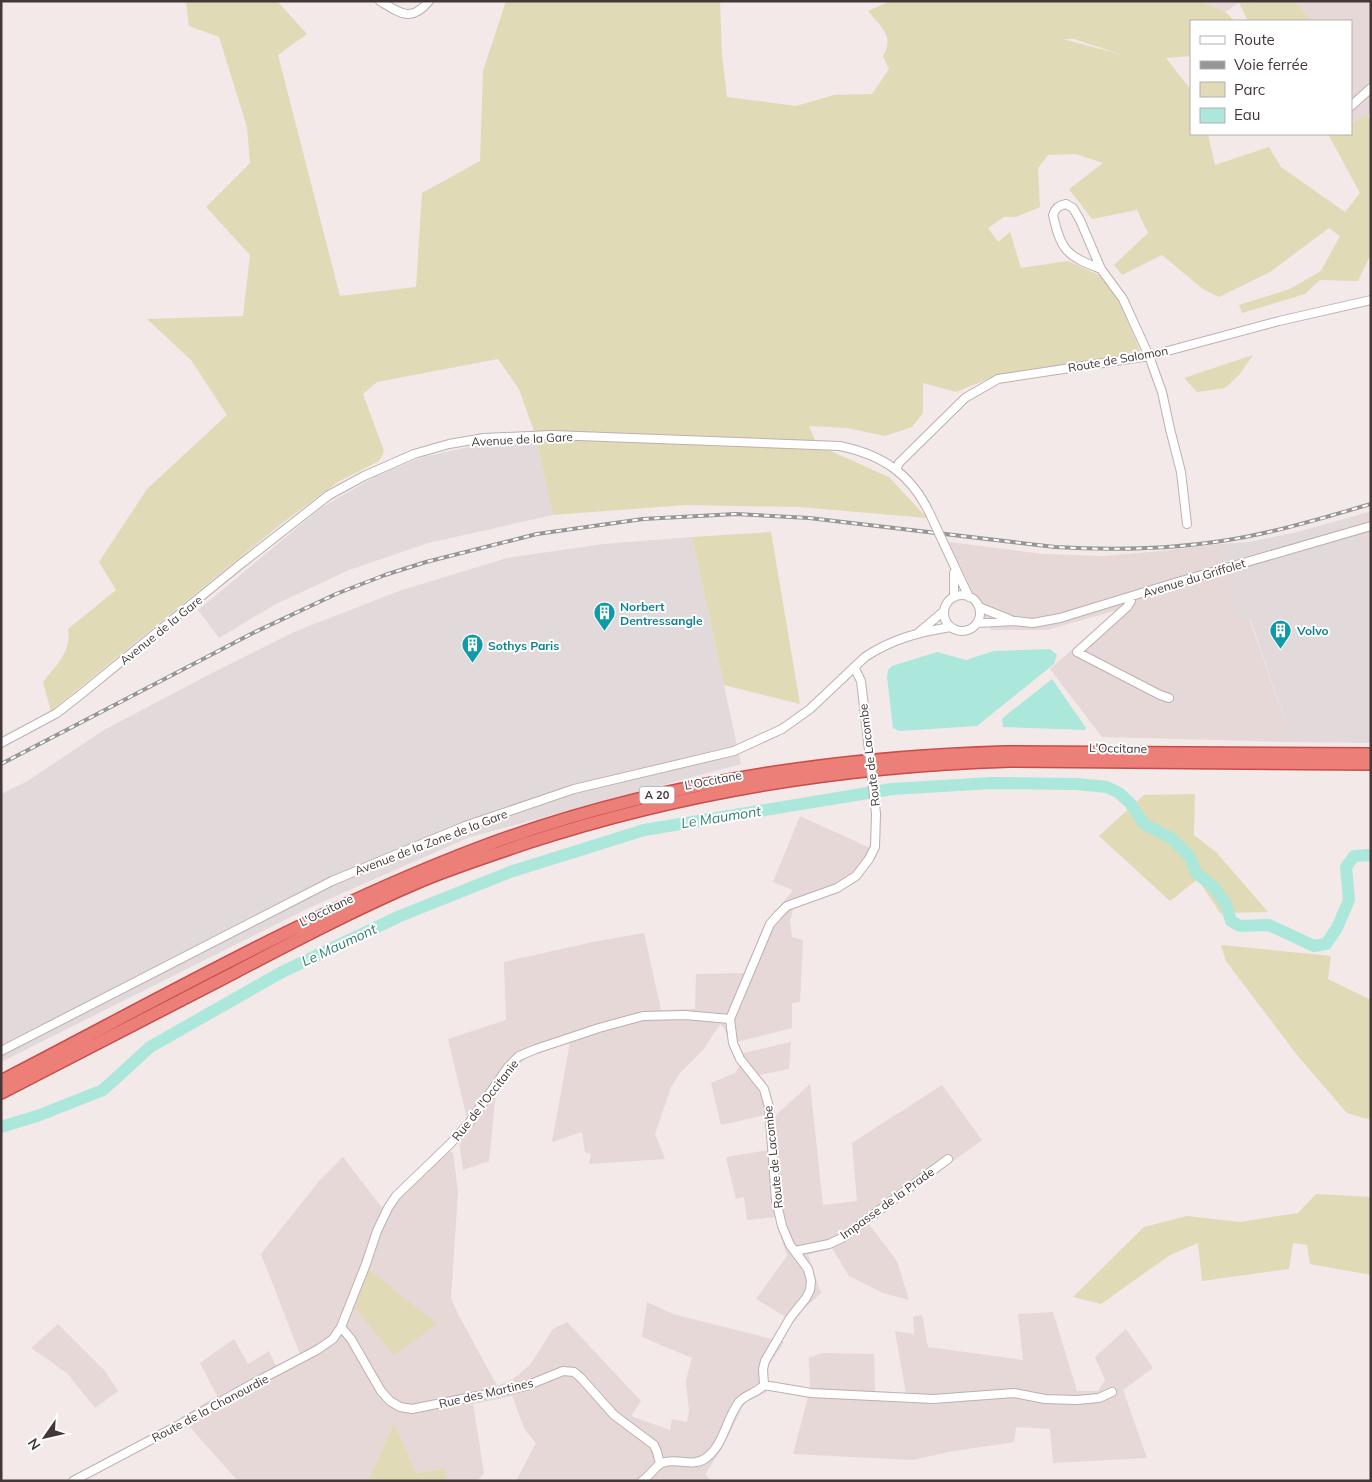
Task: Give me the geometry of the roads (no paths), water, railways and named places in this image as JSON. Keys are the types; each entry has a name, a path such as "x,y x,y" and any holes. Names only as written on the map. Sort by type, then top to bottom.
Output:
{"highway":[{"name":"L'Occitane","path":"1,1081 282,935 383,887 487,845 580,815 654,796 715,782 796,769 860,760 944,754 1006,752 1371,754"},
{"name":"L'Occitane","path":"1,1093 364,907 423,880 564,831 628,813 696,797 770,783 861,771 955,762 1371,764"}],"street":[{"path":"380,1 401,14 413,15 429,1"},
{"path":"1352,105 1371,88"},
{"path":"1101,269 1078,260 1064,249 1053,215 1055,210 1061,205 1066,204 1073,208 1080,220 1101,269 1123,299 1148,356 1162,392 1181,472 1187,524"},
{"name":"Route de Salomon","path":"896,470 899,463 964,398 998,379 1148,356 1279,321 1371,300"},
{"name":"Avenue de la Gare","path":"1,743 57,713 80,696 242,563 329,495 364,476 414,454 449,444 484,438 552,435 730,441 840,446 872,455 896,470 924,500 969,597"},
{"name":"Avenue du Griffolet","path":"977,623 1033,622 1060,618 1371,526"},
{"path":"954,568 954,597 944,611 947,623 951,627 956,630 968,630 977,623 980,612 979,607 969,597 954,597"},
{"path":"1132,597 1127,607 1077,652 1169,698"},
{"path":"979,607 1015,621"},
{"name":"Avenue de la Zone de la Gare","path":"917,633 944,611"},
{"name":"Avenue de la Zone de la Gare","path":"1,1051 332,881 465,826 574,789 734,751 782,729 810,709 865,657 891,641 917,633 951,627"},
{"name":"Route de Lacombe","path":"764,1385 763,1369 765,1361 790,1318 810,1290 811,1281 808,1269 787,1238 782,1226 776,1200 769,1106 764,1089 740,1059 733,1043 730,1019 770,924 778,914 787,906 837,888 856,876 869,859 875,847 876,814 867,732 861,681 854,667"},
{"name":"Rue de l'Occitanie","path":"341,1327 366,1264 377,1230 388,1208 396,1196 469,1123 508,1067 519,1056 581,1034 643,1016 685,1015 730,1019"},
{"name":"Impasse de la Prade","path":"795,1251 829,1244 842,1238 948,1159"},
{"name":"Rue des Martines","path":"341,1327 351,1340 381,1391 390,1402 400,1407 412,1409 508,1390 526,1386 563,1371 574,1372 614,1415 654,1445 660,1464"},
{"name":"Route de la Chanourdie","path":"73,1481 317,1350 333,1339 341,1327"},
{"path":"642,1481 650,1476 660,1464 668,1461 699,1462 708,1457 716,1448 740,1402 748,1395 760,1390 764,1385 811,1393 933,1399 1014,1393 1045,1399 1076,1400 1099,1398 1112,1392"}],"water":[{"path":"1050,649 1057,655 1054,664 977,726 899,731 893,728 887,677 888,670 892,666 937,652 966,660 994,651"},
{"path":"1052,679 1086,728 1085,730 1003,727 1002,719 1004,717"}],"waterway":[{"name":"Le Maumont","path":"1,1127 40,1115 103,1090 150,1047 282,972 400,916 510,872 644,830 892,789 991,783 1076,784 1107,787 1119,793 1130,803 1144,824 1171,838 1190,857 1196,873 1213,886 1226,904 1231,921 1240,926 1269,925 1314,946 1326,944 1337,928 1349,900 1346,867 1354,856 1371,855"}],"railway":[{"path":"1,764 253,633 336,594 426,562 537,534 643,519 736,514 809,518 1055,547 1150,548 1198,544 1261,534 1371,504"}],"place":[{"name":"Norbert Dentressangle","path":"604,632"},
{"name":"Volvo","path":"1281,649"},
{"name":"Sothys Paris","path":"472,664"}]}
